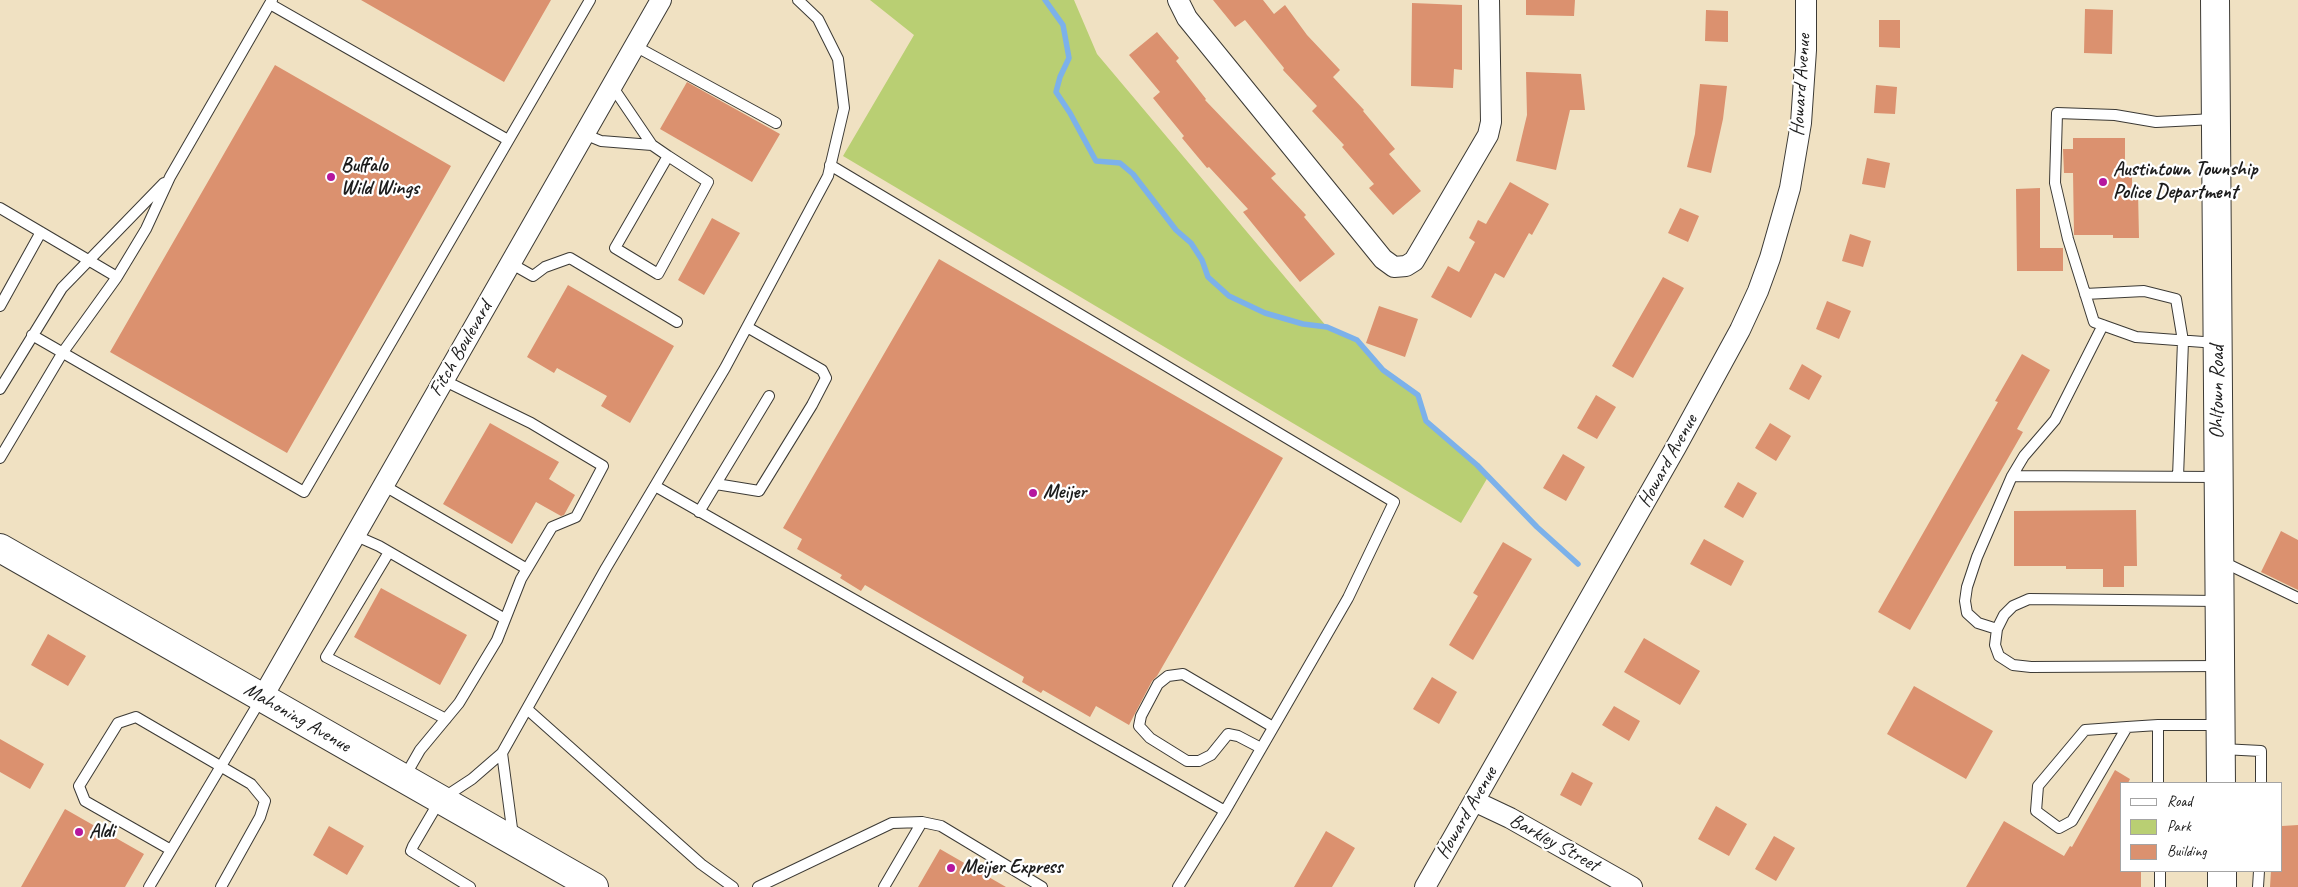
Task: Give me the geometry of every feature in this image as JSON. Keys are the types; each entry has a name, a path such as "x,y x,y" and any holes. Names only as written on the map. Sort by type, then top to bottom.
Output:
{"street":[{"name":"Fitch Boulevard","path":"262,698 661,0"},
{"path":"1178,0 1187,18 1199,33 1383,259 1394,267 1406,266 1414,261 1488,135 1491,122 1489,0"},
{"name":"Howard Avenue","path":"1425,887 1681,439 1740,330 1758,291 1770,258 1790,188 1801,123 1806,50 1806,0"},
{"name":"Ohltown Road","path":"2215,0 2221,782"},
{"name":"Mahoning Avenue","path":"0,548 589,886"},
{"name":"Barkley Street","path":"1474,801 1510,818 1632,887"},
{"path":"2222,872 2222,887"}],"lane":[{"path":"32,335 304,492 590,0"},
{"path":"470,887 412,851 440,800 472,779 502,753 725,368 828,176 844,108 838,59 818,19 798,0"},
{"path":"0,458 63,352 117,277 146,230 170,177 271,2 508,140"},
{"path":"635,46 776,123"},
{"path":"612,86 652,145 708,182 658,274 614,248 668,156"},
{"path":"2216,118 2156,122 2115,115 2057,113 2055,183 2068,239 2094,322 2136,337 2218,343"},
{"path":"584,134 601,141 652,145"},
{"path":"830,164 1394,502 1348,598 1225,811 1178,887"},
{"path":"0,389 62,288 170,177"},
{"path":"0,208 117,277"},
{"path":"0,306 41,232"},
{"path":"510,263 533,276 545,267 570,258 678,322"},
{"path":"2085,294 2144,291 2176,299 2183,340 2178,477"},
{"path":"1997,629 1978,623 1967,613 1965,600 1977,557 2012,476 2024,456 2055,420 2103,325"},
{"path":"716,484 759,491 812,405 826,378 822,370 747,327"},
{"path":"403,779 420,750 464,696 497,640 527,569 552,527 576,517 603,466 531,423 443,380"},
{"path":"699,512 769,396"},
{"path":"2012,476 2219,477"},
{"path":"383,485 527,569"},
{"path":"655,486 1225,811"},
{"path":"354,535 389,552 505,619"},
{"path":"389,552 326,658 446,719"},
{"path":"2220,560 2298,598"},
{"path":"2220,601 2029,600 2013,606 2004,615 1997,629 1994,645 1999,656 2013,665 2031,667 2220,666"},
{"path":"1261,748 1238,736 1228,734 1211,756 1199,761 1186,761 1150,738 1139,726 1141,716 1158,684 1168,676 1183,674 1273,727"},
{"path":"149,887 262,698"},
{"path":"527,709 694,858 733,887"},
{"path":"171,850 85,800 79,786 118,722 136,717 251,784 264,801 260,817 221,887"},
{"path":"2158,725 2158,782"},
{"path":"2127,727 2072,821 2059,828 2036,811 2038,786 2085,730 2127,727 2158,725 2221,737 2262,751 2261,782"},
{"path":"502,753 514,842"},
{"path":"884,887 922,822"},
{"path":"758,887 892,823 922,822 941,826 1042,887"},
{"path":"2160,872 2160,887"},
{"path":"2258,887 2259,872"}],"green space":[{"path":"870,0 1074,0 1097,54 1327,327 1357,340 1383,370 1418,395 1426,421 1488,477 1461,523 843,156 914,35"}],"building":[{"path":"361,0 551,0 504,82"},
{"path":"1213,0 1263,0 1274,14 1285,5 1307,35 1340,70 1333,77 1364,110 1395,149 1389,154 1421,191 1393,215 1369,188 1374,184 1342,147 1344,145 1312,111 1317,106 1283,70 1284,68 1245,20 1235,27"},
{"path":"1526,0 1575,0 1574,16 1526,15"},
{"path":"1412,3 1462,5 1462,70 1454,69 1453,88 1411,86"},
{"path":"2085,9 2113,10 2112,54 2084,53"},
{"path":"1706,10 1728,11 1728,42 1705,41"},
{"path":"1879,20 1900,20 1900,48 1879,47"},
{"path":"1157,32 1179,58 1176,61 1205,100 1276,174 1271,178 1306,215 1304,217 1335,254 1300,282 1243,212 1248,209 1209,167 1207,168 1153,98 1160,92 1129,55"},
{"path":"275,65 451,166 287,453 110,352"},
{"path":"1526,72 1581,74 1585,110 1570,110 1556,170 1516,161 1527,115"},
{"path":"687,82 780,134 752,182 660,129"},
{"path":"1700,84 1727,86 1723,119 1711,173 1687,167 1695,134"},
{"path":"1876,85 1897,87 1895,114 1874,113"},
{"name":"Austintown Township Police Department","path":"2073,138 2125,138 2125,172 2132,172 2132,191 2138,191 2139,238 2113,238 2113,235 2074,235 2073,173 2064,173 2063,149 2073,149"},
{"path":"1867,158 1890,163 1885,188 1862,184"},
{"path":"1510,182 1549,204 1532,235 1529,233 1504,278 1495,273 1471,318 1431,297 1448,266 1459,272 1475,242 1469,238 1478,220 1486,224"},
{"path":"2040,188 2040,248 2063,248 2063,271 2017,271 2016,189"},
{"path":"1680,208 1699,216 1688,242 1668,233"},
{"path":"712,218 740,233 704,295 678,280"},
{"path":"1850,234 1871,241 1863,267 1842,261"},
{"name":"Meijer","path":"939,259 1283,458 1157,676 1152,681 1129,725 1096,706 1090,717 1043,690 1041,693 1022,682 1024,677 865,585 861,591 840,578 842,575 797,549 802,539 783,528"},
{"path":"1663,277 1684,288 1633,378 1612,366"},
{"path":"568,285 674,346 630,423 601,406 607,396 557,368 554,373 527,357"},
{"path":"1827,301 1851,311 1839,339 1816,329"},
{"path":"1379,306 1418,319 1405,357 1366,343"},
{"path":"2022,354 2050,370 2017,429 2023,432 1910,630 1878,612 1998,402 1995,401"},
{"path":"1802,364 1822,376 1809,400 1789,389"},
{"path":"1596,395 1616,407 1597,439 1577,428"},
{"path":"490,423 559,462 549,479 575,495 564,515 561,516 536,502 512,544 443,504"},
{"path":"1770,423 1791,436 1776,461 1755,448"},
{"path":"1563,454 1585,467 1566,501 1543,488"},
{"path":"1738,482 1757,493 1743,518 1724,507"},
{"path":"2136,510 2137,566 2124,566 2124,587 2103,587 2103,569 2066,569 2066,566 2014,566 2014,511"},
{"path":"2281,531 2298,540 2298,590 2261,572"},
{"path":"1704,539 1744,561 1731,586 1690,564"},
{"path":"1503,542 1532,559 1473,660 1449,645 1478,596 1473,593"},
{"path":"381,588 467,635 440,685 354,637"},
{"path":"48,634 86,656 68,686 31,665"},
{"path":"1644,638 1700,671 1680,705 1624,672"},
{"path":"1432,677 1457,692 1439,724 1413,709"},
{"path":"1914,686 1993,731 1966,779 1887,734"},
{"path":"1614,706 1640,721 1629,741 1602,725"},
{"path":"0,739 44,764 30,789 0,772"},
{"path":"2115,770 2130,779 2128,782 2120,782 2120,872 2141,872 2141,887 1966,887 2004,821 2064,856 2070,846 2072,847"},
{"path":"1572,772 1593,783 1581,806 1560,795"},
{"path":"1716,806 1747,824 1729,856 1698,839"},
{"name":"Aldi","path":"65,809 144,854 125,887 21,887"},
{"path":"2298,825 2298,887 2270,887 2271,872 2283,872 2283,826"},
{"path":"329,826 364,846 347,875 313,855"},
{"path":"1326,831 1355,848 1332,887 1294,887"},
{"path":"1774,836 1795,848 1776,881 1755,869"},
{"name":"Meijer Express","path":"940,849 1006,887 918,887"}],"waterway":[{"path":"1045,0 1063,25 1069,58 1060,77 1056,92 1070,113 1096,161 1120,163 1133,174 1176,230 1191,243 1202,260 1208,277 1229,296 1265,313 1303,324 1327,327 1357,340 1383,370 1418,395 1426,421 1477,465 1537,527 1578,564"}],"place":[{"name":"Buffalo Wild Wings","path":"331,177"},
{"name":"Austintown Township Police Department","path":"2103,182"},
{"name":"Meijer","path":"1033,493"},
{"name":"Aldi","path":"79,832"},
{"name":"Meijer Express","path":"951,868"}]}
